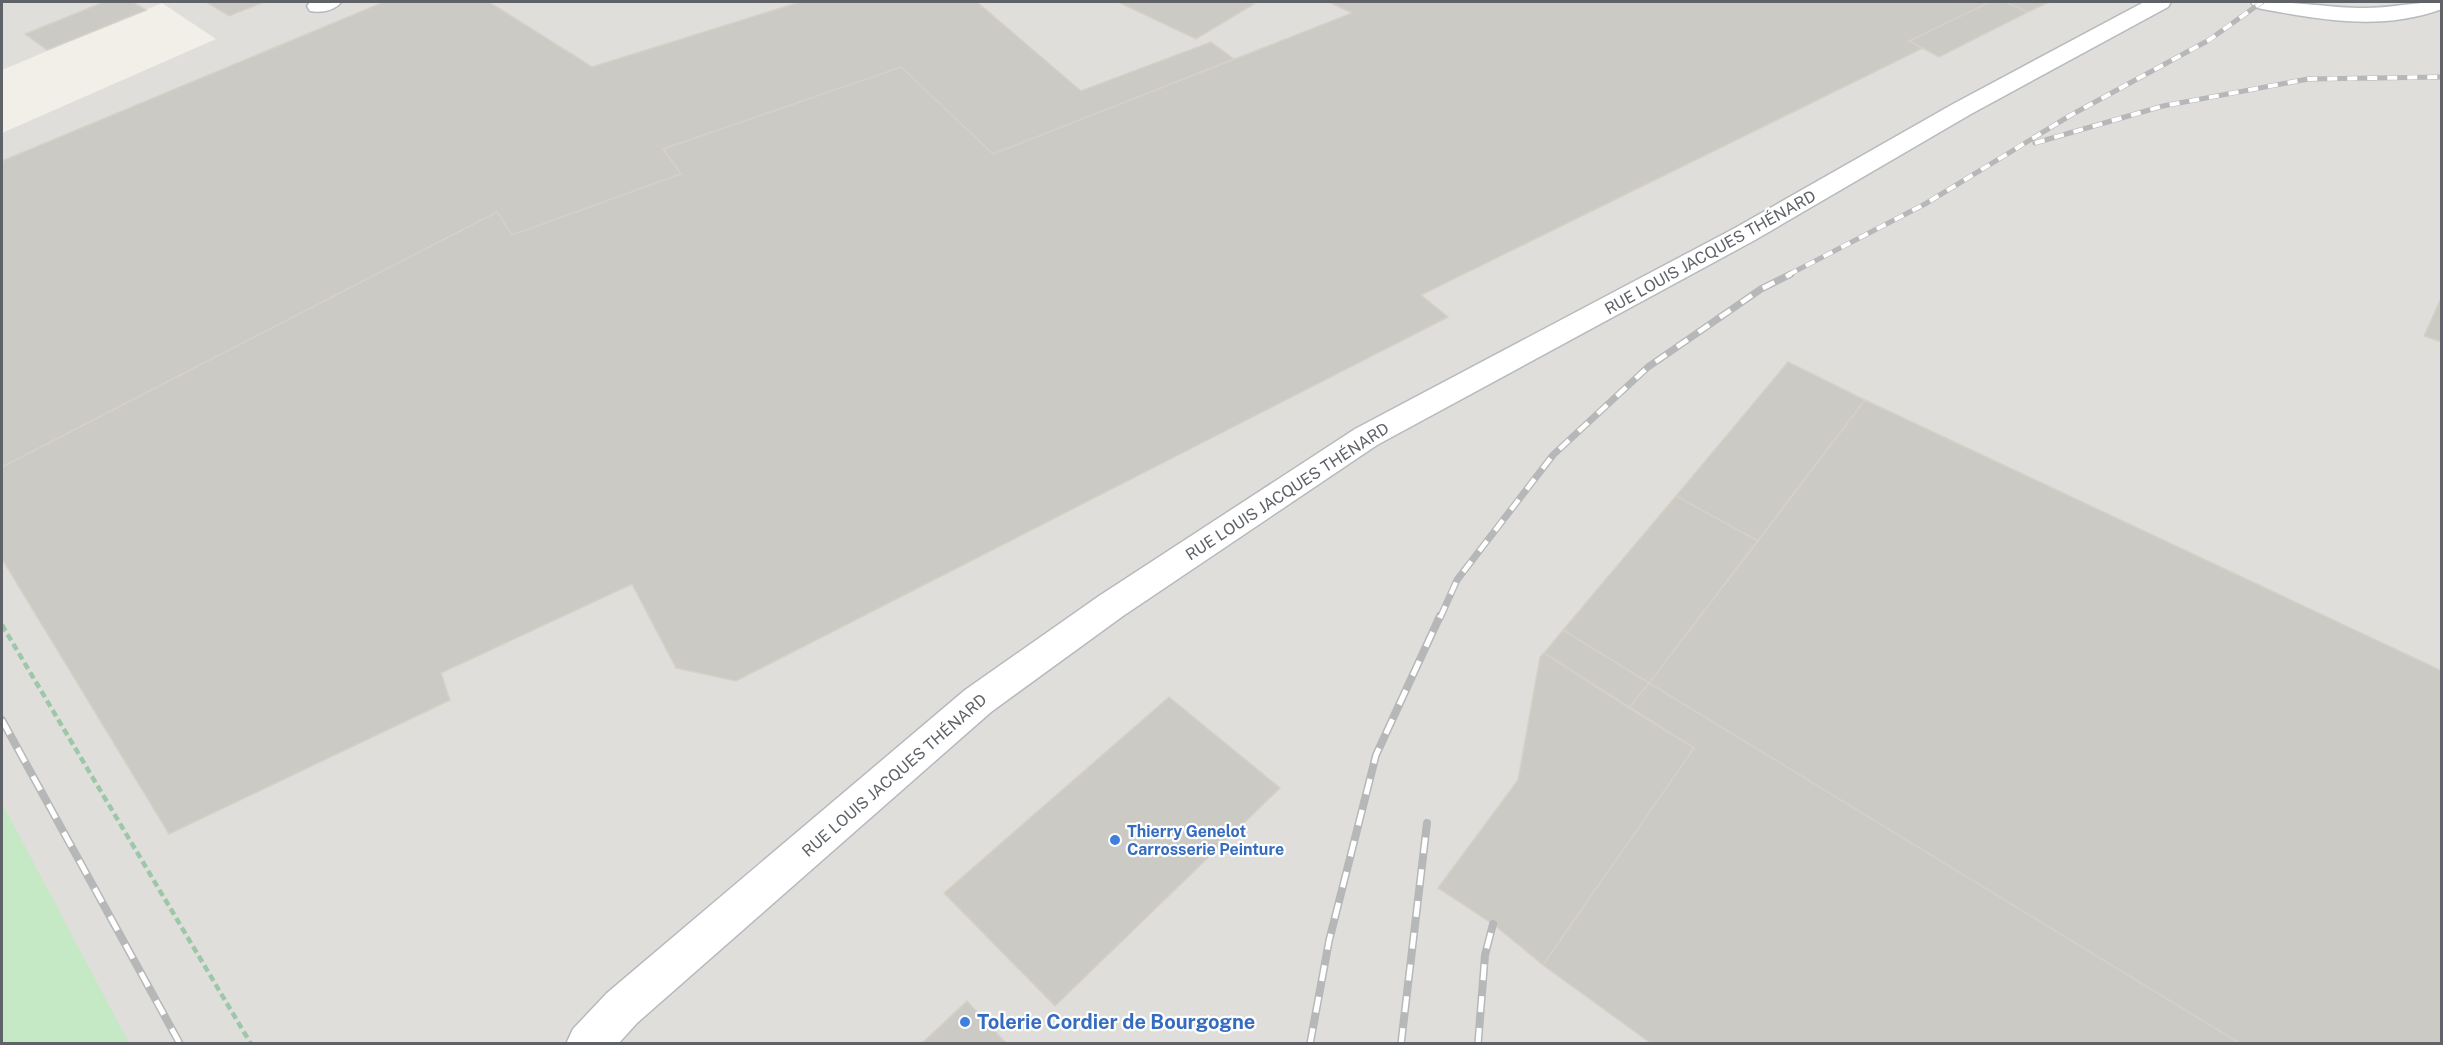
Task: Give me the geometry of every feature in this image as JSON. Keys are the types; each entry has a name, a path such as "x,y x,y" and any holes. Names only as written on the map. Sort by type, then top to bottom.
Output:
{"main road":[{"name":"RUE LOUIS JACQUES THÉNARD","path":"588,1044 622,1008 978,701 1160,574 1366,437 1745,234 1962,109 2160,2"},
{"path":"2262,2 2316,12 2367,16 2411,12 2441,2"}],"path":[{"path":"2,626 251,1044"}],"shaded area":[{"path":"2,2 2441,2 2441,1043 2,1043 2,133 216,39 162,3 2,70"}],"green space":[{"path":"2,803 129,1043 2,1043"}],"building":[{"path":"104,2 133,2 146,10 47,50 25,34"},
{"path":"206,2 264,2 229,16"},
{"path":"384,2 489,2 592,67 800,2 977,2 1081,91 1211,42 1234,59 993,154 901,67 663,149 681,174 512,235 497,212 2,467 2,161"},
{"path":"1118,2 1248,2 1254,4 1196,39"},
{"path":"1329,2 1990,2 1909,41 1923,48 1421,295 1448,317 736,681 676,668 632,584 441,673 450,700 169,834 2,559 2,467 497,212 512,235 681,174 663,149 901,67 993,154 1352,13"},
{"path":"1990,2 2005,2 2028,12 1939,57 1909,41"},
{"path":"2005,2 2049,2 2028,12"},
{"path":"2442,296 2442,342 2424,336"},
{"path":"1788,362 1865,400 1758,541 1676,496"},
{"path":"1865,400 2442,671 2442,1044 2241,1044 1649,683"},
{"path":"1676,496 1758,541 1649,683 1563,630"},
{"path":"1563,630 1649,683 1629,708 1544,653"},
{"path":"1544,653 1694,748 1543,965 1493,924 1438,888 1518,780 1540,657"},
{"path":"1649,683 2241,1044 1652,1044 1543,965 1694,748 1629,708"},
{"name":"Thierry Genelot Carrosserie Peinture","path":"1169,697 1280,788 1055,1006 944,893"},
{"name":"Tolerie Cordier de Bourgogne","path":"967,1001 1007,1044 921,1044"}],"railway":[{"path":"1788,275 1925,204 2071,115 2209,40 2262,2"},
{"path":"2035,143 2163,106 2308,79 2442,77"},
{"path":"1440,618 1457,580 1553,455 1648,367 1761,289 1791,274"},
{"path":"1310,1044 1329,941 1376,755 1440,616"},
{"path":"2,720 180,1044"},
{"path":"1401,1044 1427,823"},
{"path":"1478,1044 1485,955 1493,924"}],"place":[{"name":"Thierry Genelot Carrosserie Peinture","path":"1115,840"},
{"name":"Tolerie Cordier de Bourgogne","path":"965,1022"}]}
